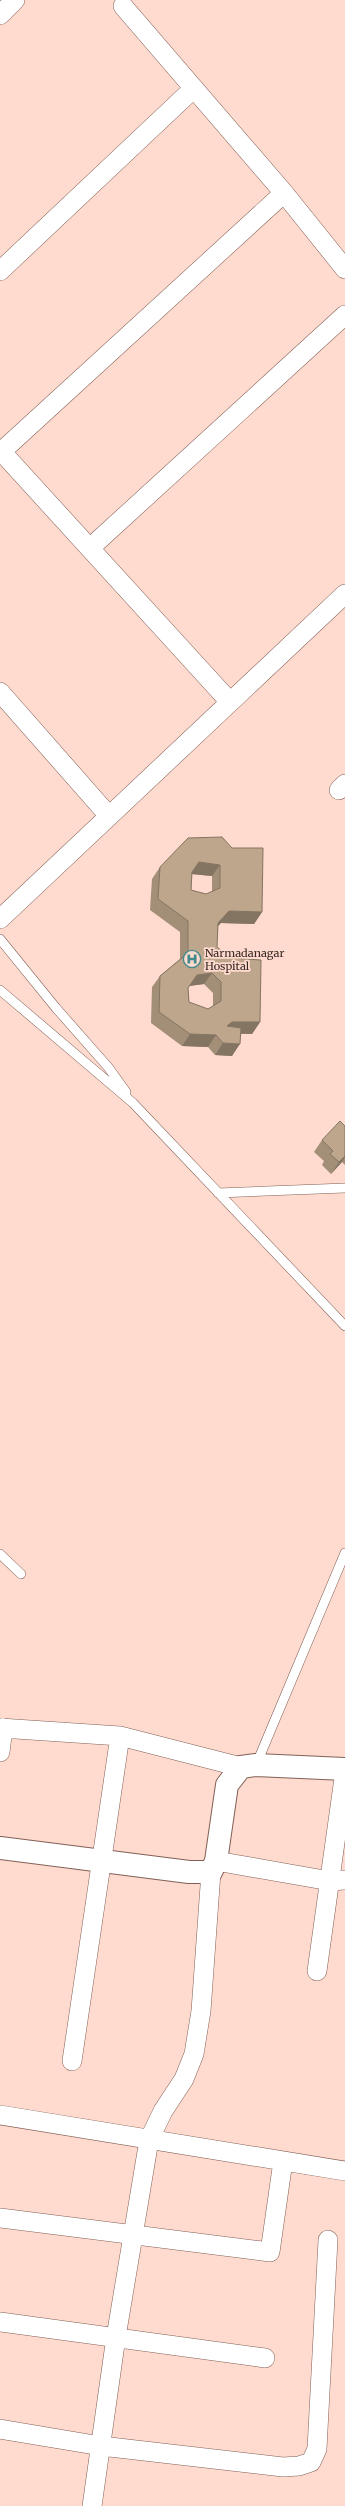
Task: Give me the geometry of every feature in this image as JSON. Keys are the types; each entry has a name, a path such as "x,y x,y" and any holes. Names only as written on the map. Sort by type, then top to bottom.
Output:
{"main road":[{"path":"0,1848 189,1872 213,1866 227,1785 248,1766 345,1770"}],"street":[{"path":"0,15 15,0"},
{"path":"123,6 284,193 345,269"},
{"path":"0,271 193,88"},
{"path":"230,702 1,450 284,193"},
{"path":"90,548 345,314"},
{"path":"0,919 345,594"},
{"path":"0,692 109,816"},
{"path":"0,1752 2,1728 120,1736 248,1766"},
{"path":"72,2061 120,1736"},
{"path":"317,1971 337,1881 345,1770"},
{"path":"92,2506 116,2337 148,2140 163,2111 184,2079 194,2054 201,2011 213,1866 337,1881"},
{"path":"0,2115 345,2171"},
{"path":"0,2218 132,2236 270,2252 283,2161"},
{"path":"0,2428 101,2446 283,2467 299,2466 311,2462 317,2449 328,2240"},
{"path":"0,2322 265,2358"}],"lane":[{"path":"0,939 56,1008 108,1066 133,1103"},
{"path":"0,990 133,1103 345,1326"},
{"path":"218,1193 345,1188"},
{"path":"248,1766 345,1553"},
{"path":"0,1554 21,1574"}],"building":[{"path":"222,837 232,848 263,848 262,912 229,911 218,923 217,947 231,958 261,960 260,1022 232,1022 227,1026 241,1028 240,1044 223,1043 216,1035 190,1034 159,1012 160,976 188,953 188,921 158,899 160,867 188,838","holes":["199,862 220,865 220,888 206,894 191,890 192,872","212,973 221,982 221,1001 208,1009 189,1002 188,988 197,975"]},
{"path":"340,1121 345,1126 345,1156 339,1162 330,1154 333,1151 322,1140"}],"place":[{"name":"Narmadanagar Hospital","path":"192,959"}]}
